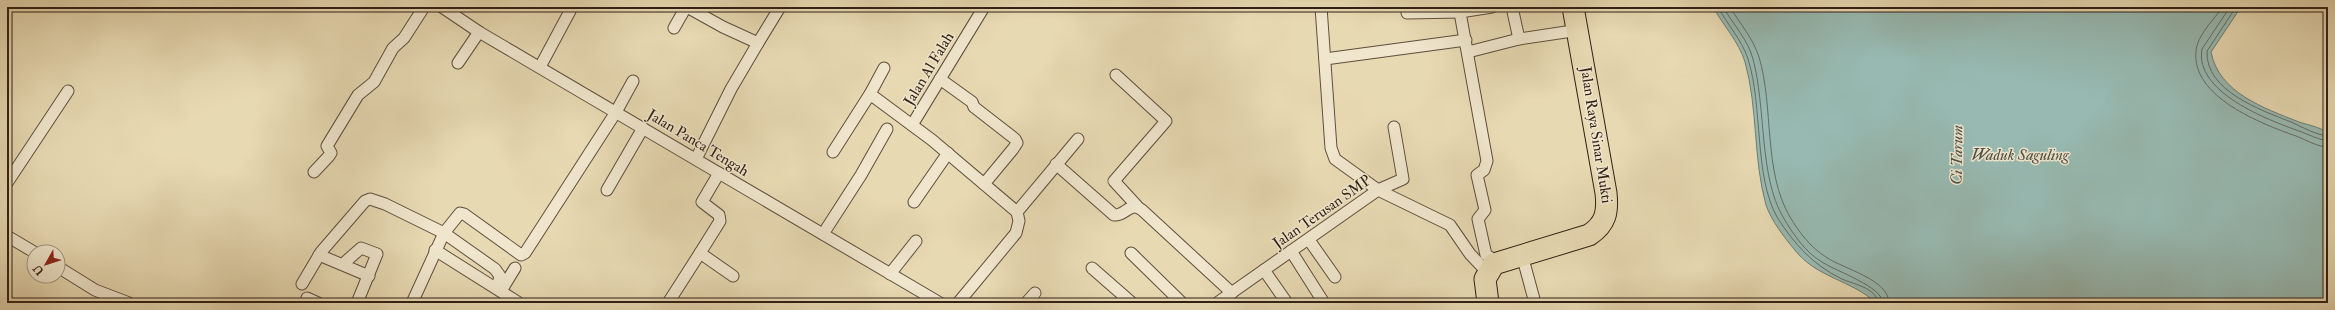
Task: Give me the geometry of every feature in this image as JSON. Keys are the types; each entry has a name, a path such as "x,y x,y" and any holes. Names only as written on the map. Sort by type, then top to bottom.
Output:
{"highway":[{"name":"Jalan Raya Sinar Mukti","path":"1493,267 1522,255 1589,235 1602,224 1607,214 1606,193 1579,30 1573,7"},
{"path":"1488,303 1485,279 1493,267"}],"street":[{"path":"314,172 331,153 327,146 352,102 361,90 374,82 393,48 404,38 424,7"},
{"name":"Jalan Panca Tengah","path":"442,7 458,11 479,32 940,303"},
{"path":"674,28 687,7 723,27 758,43"},
{"path":"696,159 731,89 780,7"},
{"name":"Jalan Al Falah","path":"912,125 984,7"},
{"path":"1321,7 1326,60 1331,148 1335,159 1378,190 1450,225 1470,254 1493,267"},
{"path":"1407,13 1492,7"},
{"path":"1512,7 1519,39"},
{"path":"1460,9 1487,161 1484,170 1477,175 1485,210 1478,219 1486,255 1493,267"},
{"path":"540,67 570,11"},
{"path":"1468,52 1519,39 1579,30"},
{"path":"458,63 479,32"},
{"path":"1326,60 1466,40"},
{"path":"833,152 870,94 884,68"},
{"path":"1116,75 1166,120 1114,181 1137,206 1232,293"},
{"path":"940,79 972,102 974,107 1016,139 1017,143 1013,149 984,184"},
{"path":"412,303 435,250 444,233 459,214 464,214 523,255 616,112 633,81"},
{"path":"7,183 68,91"},
{"path":"870,94 912,125 1017,212 1019,221 1016,233 958,303"},
{"name":"Jalan Terusan SMP","path":"1220,302 1378,190 1403,179 1394,127"},
{"path":"606,190 642,128"},
{"path":"823,234 861,175 887,129"},
{"path":"1017,212 1078,139"},
{"path":"914,202 948,154"},
{"path":"1056,164 1114,215 1118,216 1131,206 1137,206"},
{"path":"668,303 720,221 719,215 702,202 719,173"},
{"path":"302,284 319,255 365,201 370,199 385,204 444,233 498,272 500,276 499,289"},
{"path":"7,236 26,247"},
{"path":"1309,240 1335,278"},
{"path":"890,274 916,241"},
{"path":"343,264 361,248 376,253 369,276 357,303"},
{"path":"435,250 519,303"},
{"path":"1291,252 1324,303"},
{"path":"700,253 733,276"},
{"path":"1131,254 1182,303"},
{"path":"319,255 369,276"},
{"path":"1522,255 1535,303"},
{"path":"499,289 515,268"},
{"path":"1092,268 1132,303"},
{"path":"1264,270 1287,303"},
{"path":"66,272 95,290 129,303"},
{"path":"1026,303 1035,293"},
{"path":"307,298 318,303"}],"water":[{"name":"Waduk Saguling","path":"1713,7 2241,7 2211,52 2216,66 2223,78 2233,88 2258,105 2328,133 2328,303 1876,303 1866,295 1823,273 1803,259 1786,239 1771,217 1766,205 1762,188 1752,97 1745,62 1735,41"}],"water label":[{"name":"Ci Tarum","path":"1957,155"}]}
